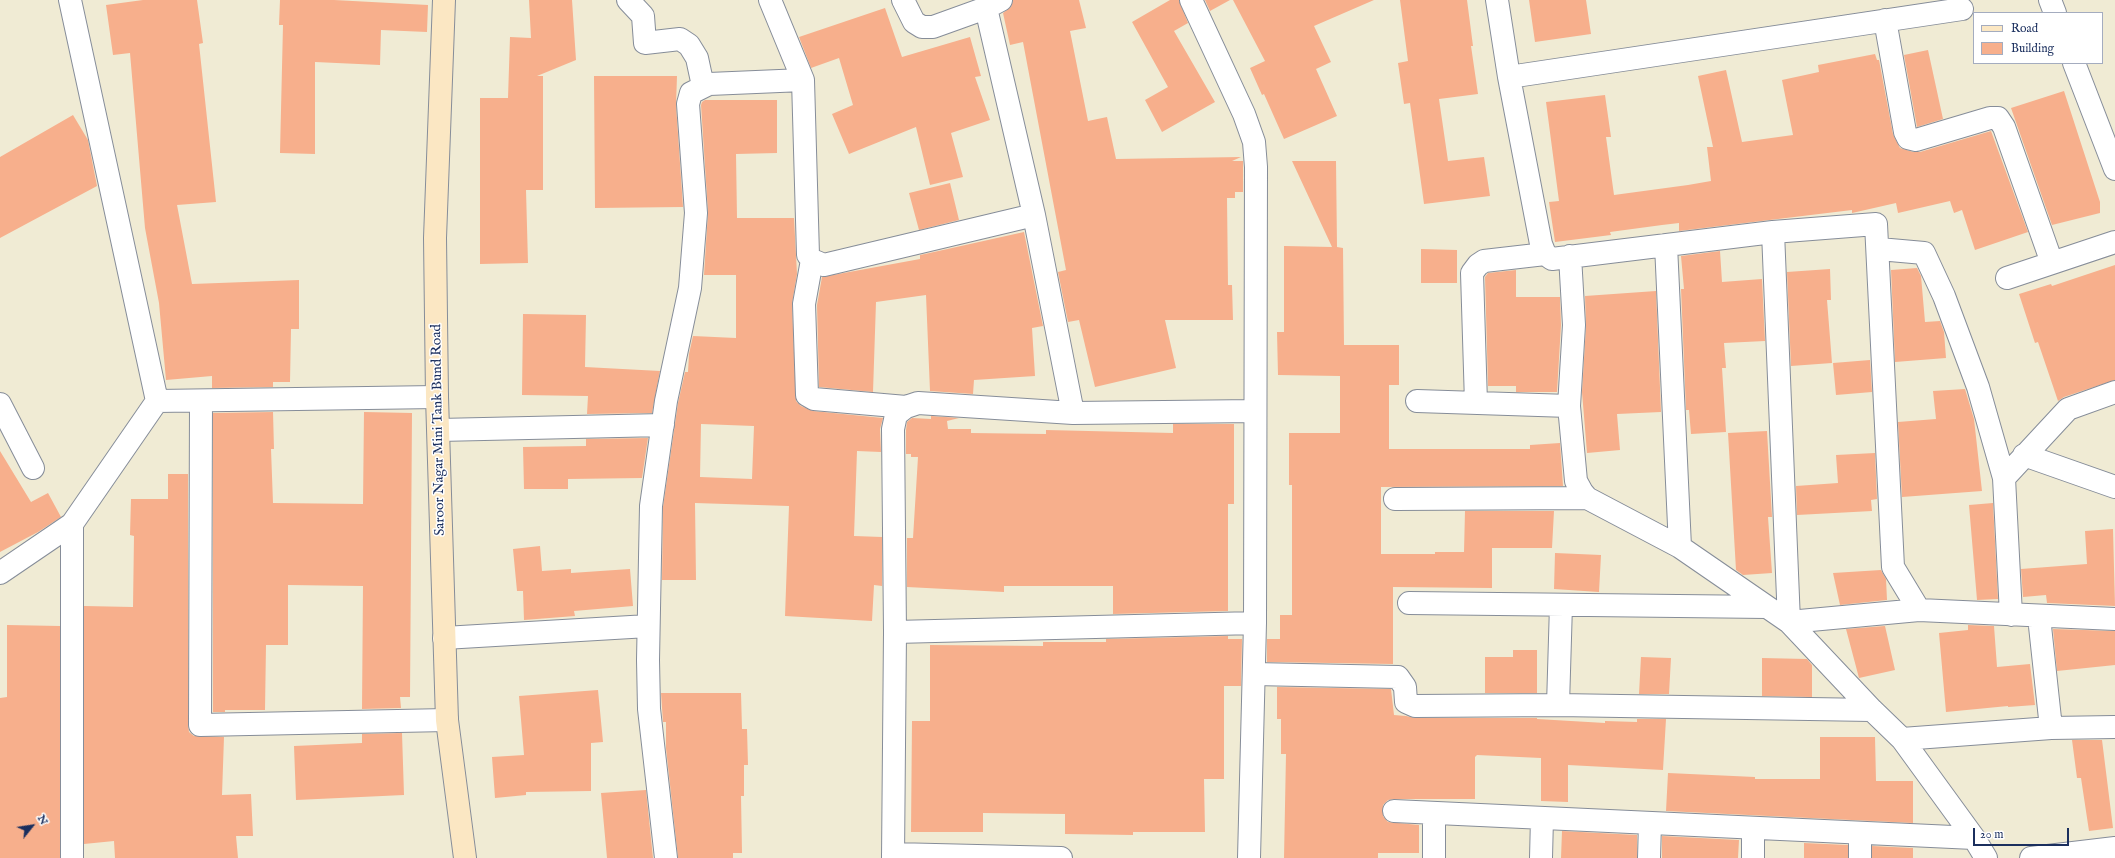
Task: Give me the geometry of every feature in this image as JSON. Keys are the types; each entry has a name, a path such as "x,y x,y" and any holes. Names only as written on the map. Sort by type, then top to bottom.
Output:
{"main road":[{"name":"Saroor Nagar Mini Tank Bund Road","path":"444,0 434,238 437,397 447,720 465,858"}],"street":[{"path":"0,573 72,524 157,401 70,0"},
{"path":"628,0 643,16 645,43 680,39 689,45 697,58 704,86"},
{"path":"770,0 803,80 808,255 812,260 824,265 1034,215"},
{"path":"903,0 914,22 922,27 933,27 993,4 1073,412"},
{"path":"1191,0 1244,114 1254,142 1256,167 1255,623 1249,858"},
{"path":"1498,0 1509,77 1541,244 1545,254 1552,259 1773,232 1876,224 1879,249 1893,567 1919,610"},
{"path":"2050,0 2055,12"},
{"path":"1509,77 1962,9"},
{"path":"1885,20 1905,132 1908,138 1916,140 1990,118 1998,118 2004,127 2052,263"},
{"path":"2074,64 2115,169"},
{"path":"666,858 649,709 648,626 651,506 666,401 690,288 696,213 688,104 691,93 710,84 803,80"},
{"path":"1773,232 1789,622"},
{"path":"2007,278 2115,242"},
{"path":"1666,245 1680,547"},
{"path":"1879,249 1924,253 1944,296 1978,387 2004,478 2011,615"},
{"path":"1476,403 1472,273 1478,265 1484,262 1545,254"},
{"path":"1570,256 1574,325 1569,406 1576,481 1587,498"},
{"path":"812,260 804,304 807,395 814,398 906,407"},
{"path":"2004,478 2068,409 2115,392"},
{"path":"157,401 201,402 437,397"},
{"path":"1417,401 1569,406"},
{"path":"201,402 200,725 447,720"},
{"path":"1061,858 893,856 895,632 893,428 896,415 906,407 918,403 1073,412 1255,411"},
{"path":"0,404 33,468"},
{"path":"439,430 663,425"},
{"path":"2024,455 2115,487"},
{"path":"1395,499 1587,498 1680,547 1789,622 1872,710 1902,739 1974,838 1986,858"},
{"path":"72,524 72,858"},
{"path":"1409,603 1767,607"},
{"path":"1558,705 1561,605"},
{"path":"1789,622 1919,610 2039,617 2115,619"},
{"path":"2039,617 2051,728"},
{"path":"895,632 1255,623"},
{"path":"444,638 648,626"},
{"path":"1254,674 1398,677 1405,687 1406,702 1415,706 1558,705 1872,710"},
{"path":"1902,739 2051,728 2115,726"},
{"path":"1394,811 1974,838"},
{"path":"1434,813 1434,858"},
{"path":"1541,858 1542,818"},
{"path":"1649,858 1650,823"},
{"path":"1752,858 1753,828"},
{"path":"1860,832 1860,858"},
{"path":"2031,858 2115,848"}],"building":[{"path":"143,0 197,0 203,43 199,44 216,202 177,205 192,284 299,280 299,329 291,329 290,382 273,382 273,387 212,388 212,376 166,380 159,303 145,228 130,53 113,55 106,5"},
{"path":"280,0 334,0 428,5 427,32 381,30 380,65 315,62 315,154 280,153 283,25 279,25"},
{"path":"529,0 572,0 576,60 537,76 543,76 543,190 526,190 528,263 480,264 480,98 508,98 510,37 531,38"},
{"path":"1013,0 1079,0 1086,28 1070,31 1088,121 1107,117 1116,159 1241,157 1232,161 1243,161 1243,192 1235,192 1235,198 1227,198 1228,285 1232,285 1233,320 1165,320 1176,368 1095,387 1079,320 1068,322 1058,272 1066,270 1023,42 1010,45 1003,13 1011,7"},
{"path":"1170,0 1179,0 1188,23 1174,31 1215,102 1162,132 1145,100 1168,87 1132,22"},
{"path":"1205,0 1230,0 1210,11"},
{"path":"1233,0 1374,0 1314,26 1331,62 1316,69 1337,116 1284,139 1264,94 1262,95 1250,68 1265,61"},
{"path":"1400,0 1467,0 1473,46 1471,46 1478,94 1439,99 1448,161 1484,157 1490,196 1424,204 1410,103 1404,104 1398,63 1408,61"},
{"path":"1529,0 1586,0 1591,34 1535,42"},
{"path":"885,8 902,57 970,37 981,76 975,77 990,120 951,133 963,177 930,185 916,127 849,154 832,114 853,105 839,58 811,68 799,37"},
{"path":"1928,50 1943,119 1917,127 1904,55"},
{"path":"1875,54 1877,60 1879,60 1893,134 1900,148 1913,152 1920,152 1991,131 2028,232 1975,250 1962,210 1954,213 1950,201 1898,213 1896,203 1852,213 1852,210 1679,231 1679,223 1610,232 1611,235 1555,242 1549,202 1559,201 1546,102 1605,95 1611,137 1606,137 1614,195 1688,185 1711,181 1707,147 1713,147 1698,76 1726,70 1742,142 1793,135 1782,80 1819,72 1818,65"},
{"path":"594,76 677,76 676,105 683,207 595,208"},
{"path":"2064,91 2100,202 2100,213 2052,225 2011,108"},
{"path":"705,100 777,100 777,153 736,154 737,218 794,218 797,274 792,304 796,401 801,406 813,411 883,418 880,429 881,452 857,451 854,536 882,537 882,586 874,585 872,621 785,616 789,506 695,503 696,580 662,580 663,507 678,403 685,372 688,372 689,354 693,336 736,338 736,275 704,275 708,212 702,102","holes":["701,424 754,426 752,479 700,477"]},
{"path":"73,115 88,140 97,186 0,238 0,157"},
{"path":"1292,161 1336,161 1337,247 1343,248 1344,345 1399,345 1399,385 1389,385 1389,449 1530,449 1530,445 1560,443 1563,486 1381,487 1381,554 1435,554 1435,552 1464,552 1465,511 1554,511 1552,548 1492,548 1492,588 1393,587 1393,664 1267,662 1267,639 1280,639 1280,615 1292,615 1292,485 1289,485 1289,433 1340,433 1340,376 1278,375 1277,332 1284,332 1284,246 1332,247"},
{"path":"950,183 959,220 919,230 909,193"},
{"path":"1024,232 1043,326 1032,328 1035,376 974,380 973,394 930,391 926,295 876,302 873,392 819,387 817,305 822,277 920,259 920,255"},
{"path":"1421,249 1457,250 1457,283 1421,283"},
{"path":"1720,251 1722,282 1762,279 1765,341 1724,343 1726,368 1722,368 1726,432 1691,434 1689,410 1686,410 1681,289 1684,289 1681,256"},
{"path":"2115,265 2115,380 2064,397 2058,401 2038,342 2035,343 2019,294 2051,284 2052,286"},
{"path":"1917,268 1921,276 1925,322 1940,321 1944,332 1946,358 1895,362 1891,270"},
{"path":"1830,269 1831,300 1827,300 1832,363 1791,366 1787,272"},
{"path":"1516,270 1516,297 1560,297 1561,325 1557,392 1516,392 1516,386 1488,386 1485,277 1488,273"},
{"path":"1656,291 1661,412 1617,414 1620,450 1587,453 1582,392 1586,326 1585,296"},
{"path":"523,314 586,315 585,367 660,371 652,413 587,414 588,396 522,395"},
{"path":"1870,360 1872,392 1836,395 1833,363"},
{"path":"1965,389 1974,419 1982,491 1902,497 1898,422 1936,419 1933,391"},
{"path":"273,412 274,449 271,449 273,503 363,504 364,412 412,413 410,697 400,697 401,708 362,709 363,586 288,585 288,645 266,645 265,710 225,710 225,712 213,712 213,413"},
{"path":"931,416 959,418 947,421 948,429 971,429 971,433 1046,434 1046,430 1173,433 1173,424 1234,424 1234,504 1228,504 1228,611 1113,614 1113,586 1004,586 1004,592 907,587 907,538 913,538 918,457 911,457 911,454 906,454 907,422 912,418 931,419"},
{"path":"1767,431 1772,517 1768,517 1772,573 1743,575 1736,570 1728,433"},
{"path":"648,438 642,478 568,479 568,489 524,489 523,447 586,446 586,439"},
{"path":"0,451 31,502 48,493 61,517 38,532 0,552"},
{"path":"1875,453 1877,499 1871,500 1872,511 1797,515 1796,486 1838,483 1836,455"},
{"path":"168,474 188,474 189,732 194,736 224,737 222,795 251,794 253,836 236,836 238,858 115,858 114,841 84,844 84,606 133,607 134,536 130,535 131,499 168,499"},
{"path":"1993,503 1998,599 1977,600 1969,505"},
{"path":"2113,529 2115,606 2047,603 2046,595 2023,597 2021,569 2087,564 2085,531"},
{"path":"540,546 542,571 571,569 571,573 630,569 633,606 574,611 575,616 524,620 523,591 517,591 513,549"},
{"path":"1555,553 1601,555 1599,592 1554,589"},
{"path":"1881,570 1886,579 1887,600 1840,605 1833,573"},
{"path":"7,625 60,626 60,858 0,858 0,698 7,697"},
{"path":"1968,625 1994,626 1997,667 2030,664 2035,705 1946,712 1939,633 1968,630"},
{"path":"1885,626 1895,670 1859,678 1846,629"},
{"path":"2053,629 2115,631 2115,665 2057,671"},
{"path":"1228,636 1228,639 1242,639 1241,686 1224,686 1224,779 1204,779 1205,832 1133,832 1133,835 1065,834 1065,814 983,813 983,832 911,832 912,721 930,721 930,645 1043,646 1043,642 1106,642 1106,639"},
{"path":"1513,650 1537,650 1537,693 1485,693 1485,657 1513,657"},
{"path":"1641,657 1671,658 1669,694 1639,694"},
{"path":"1762,658 1807,659 1812,665 1812,697 1762,696"},
{"path":"1277,687 1391,689 1394,715 1415,718 1537,718 1605,723 1605,721 1637,722 1637,719 1666,719 1663,770 1568,765 1568,802 1541,801 1541,758 1477,755 1475,757 1475,799 1395,799 1388,800 1383,805 1383,816 1388,822 1419,825 1419,853 1378,853 1378,858 1284,858 1286,754 1281,754 1281,719 1277,719"},
{"path":"598,690 603,742 591,743 591,791 526,792 526,795 495,798 492,757 524,755 519,696"},
{"path":"661,693 741,693 742,729 747,729 748,765 744,765 744,796 741,796 742,853 733,853 733,858 678,858 666,748 666,722 663,722"},
{"path":"402,733 404,795 296,800 294,746 362,743 362,734"},
{"path":"1820,737 1875,737 1876,781 1913,781 1913,823 1666,811 1668,773 1755,777 1755,779 1820,779"},
{"path":"2072,740 2102,740 2113,828 2089,831 2081,778 2077,778"},
{"path":"646,790 653,858 607,858 601,793"},
{"path":"1562,831 1637,835 1637,858 1561,858"},
{"path":"1662,836 1739,840 1738,858 1662,858"},
{"path":"1804,843 1848,845 1848,858 1804,858"},
{"path":"1872,846 1913,848 1913,858 1872,858"}]}
